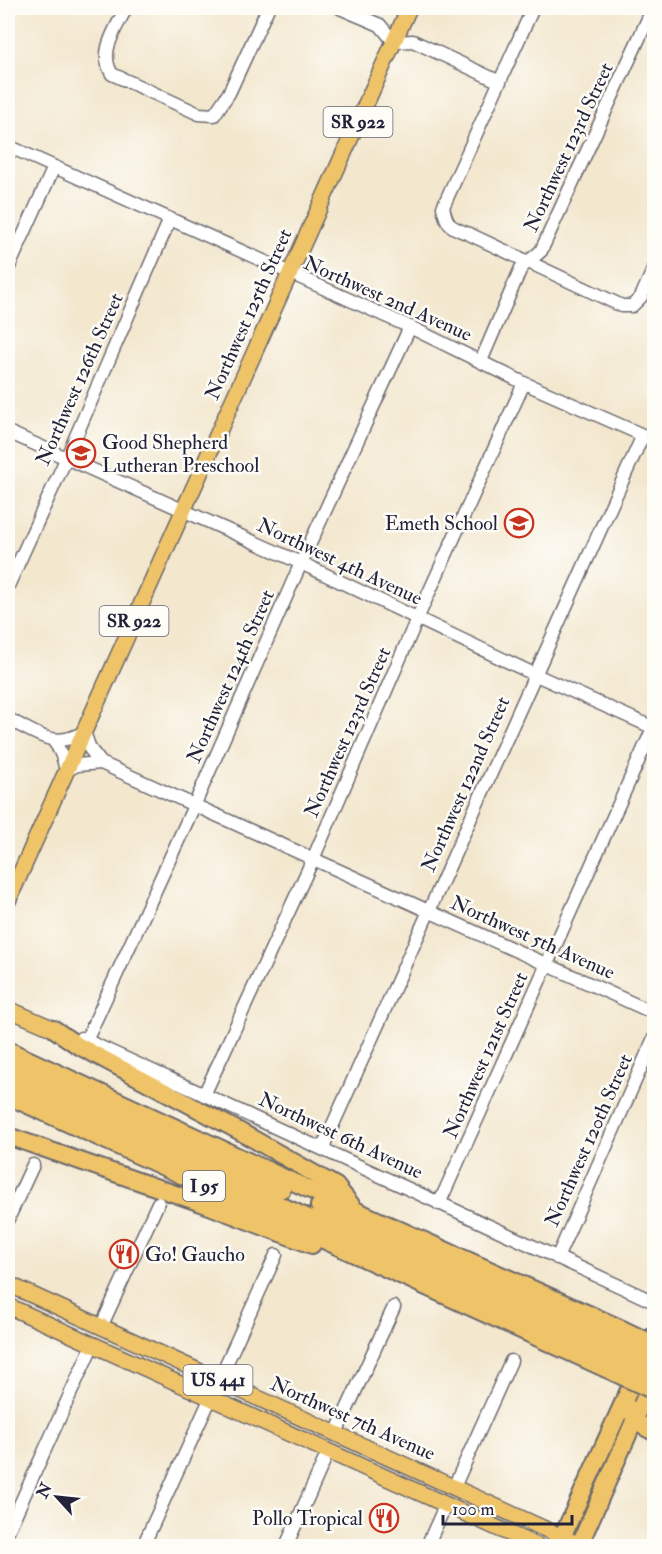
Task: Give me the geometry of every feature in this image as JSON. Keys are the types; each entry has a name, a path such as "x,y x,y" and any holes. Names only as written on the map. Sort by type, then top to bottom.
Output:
{"highway":[{"path":"54,1029 77,1045 336,1186 355,1210"},
{"name":"I 95","path":"8,1050 355,1210 613,1348 654,1391"},
{"path":"8,1064 613,1348 654,1376"},
{"path":"8,1081 613,1348 654,1359"},
{"name":"I 95","path":"8,1096 401,1275 613,1348 654,1344"},
{"path":"8,1136 401,1275"},
{"path":"561,1542 654,1335"},
{"path":"631,1387 632,1414 643,1426 654,1432"},
{"path":"581,1546 635,1419"}],"main road":[{"name":"Northwest 125th Street","path":"8,901 409,8"},
{"name":"Northwest 6th Avenue","path":"8,1009 54,1029"},
{"name":"Northwest 7th Avenue","path":"8,1284 454,1487 561,1542 581,1546"},
{"path":"8,1293 25,1301 47,1302"},
{"name":"Northwest 7th Avenue","path":"8,1306 537,1546"},
{"path":"93,1344 101,1327"},
{"path":"635,1419 654,1376"},
{"path":"276,1428 300,1430 317,1437 336,1433"},
{"path":"328,1452 350,1449 389,1467 411,1468"}],"street":[{"path":"126,8 106,50 106,65 112,74 199,114 214,115 229,93 268,8"},
{"path":"340,8 380,25 401,24 413,41"},
{"path":"533,8 443,207 446,220 451,227 621,306 632,306 642,297 654,268"},
{"name":"Northwest 123rd Street","path":"481,361 521,268 541,251 653,8"},
{"path":"380,25 394,42 413,41 500,82"},
{"name":"Northwest 2nd Avenue","path":"8,146 410,327 524,383 649,438"},
{"path":"8,269 54,167"},
{"name":"Northwest 126th Street","path":"8,586 170,219"},
{"name":"Northwest 124th Street","path":"86,1041 410,327"},
{"name":"Northwest 123rd Street","path":"204,1095 313,859 417,619 524,383"},
{"name":"Northwest 4th Avenue","path":"8,432 301,563 536,675 654,727"},
{"name":"Northwest 122nd Street","path":"322,1149 536,675 649,438"},
{"path":"8,719 53,741 63,757 66,771 77,765 101,763"},
{"name":"Northwest 121st Street","path":"439,1204 654,727"},
{"path":"53,741 73,739 84,732 90,749 101,763"},
{"name":"Northwest 5th Avenue","path":"101,763 654,1013"},
{"name":"Northwest 6th Avenue","path":"54,1029 86,1041 654,1302"},
{"name":"Northwest 120th Street","path":"557,1258 654,1038"},
{"path":"8,1219 33,1165"},
{"path":"101,1327 158,1203"},
{"path":"143,1546 276,1255"},
{"path":"336,1433 394,1307"},
{"path":"8,1531 93,1344"},
{"path":"454,1487 511,1361"},
{"path":"286,1546 328,1452"},
{"path":"427,1546 446,1506"}],"place":[{"name":"Good Shepherd Lutheran Preschool","path":"81,453"},
{"name":"Emeth School","path":"519,523"},
{"name":"Go! Gaucho","path":"124,1254"},
{"name":"Pollo Tropical","path":"384,1518"}]}
